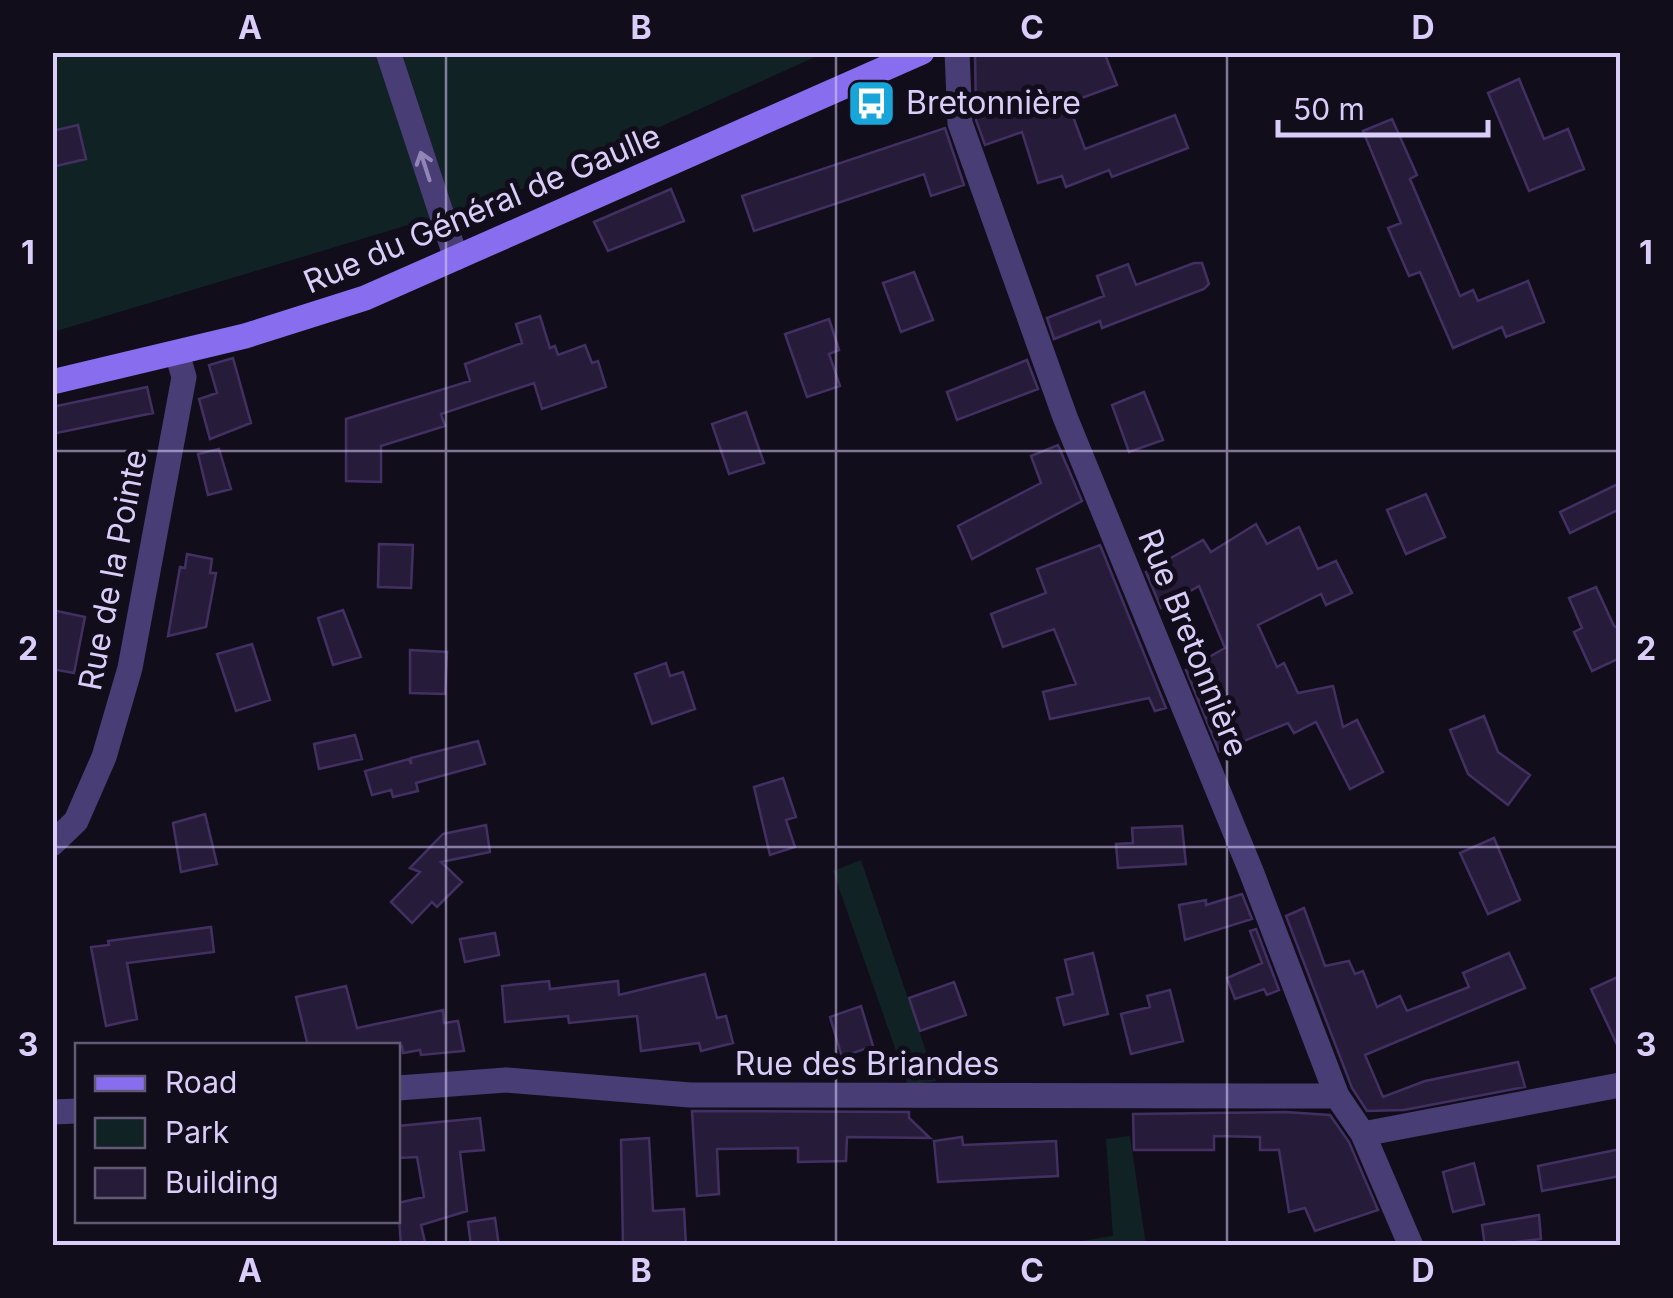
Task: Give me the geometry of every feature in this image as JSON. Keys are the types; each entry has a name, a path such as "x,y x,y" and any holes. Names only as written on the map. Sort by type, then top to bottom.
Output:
{"main road":[{"name":"Rue du Général de Gaulle","path":"52,382 311,317 456,258 922,52"}],"street":[{"path":"388,52 456,258"},
{"name":"Rue Bretonnière","path":"957,52 960,124 1065,417 1251,871 1337,1096 1363,1134 1411,1246"},
{"name":"Rue de la Pointe","path":"52,844 76,821 104,757 130,668 184,377 178,353"},
{"name":"Rue des Briandes","path":"400,1088 506,1080 690,1095 1337,1096"},
{"path":"1363,1134 1620,1085"}],"green space":[{"path":"53,53 824,53 511,194 53,332"},
{"path":"861,860 936,1081 908,1085 833,871"},
{"path":"1130,1136 1146,1245 1056,1245 1113,1236 1106,1139"}],"building":[{"path":"975,52 1104,52 1117,85 1068,103 1085,149 1175,115 1188,148 1112,177 1109,170 1066,187 1062,176 1038,183 1022,132 985,145 976,120"},
{"path":"1519,79 1544,139 1568,129 1584,169 1529,191 1488,93"},
{"path":"1392,119 1417,175 1410,179 1460,296 1473,290 1478,301 1528,281 1544,322 1506,337 1502,327 1453,348 1420,272 1409,276 1388,228 1401,223 1363,131"},
{"path":"78,125 86,159 52,167 52,131"},
{"path":"945,128 964,185 931,196 924,174 754,231 742,196"},
{"path":"671,189 684,221 608,251 594,222"},
{"path":"1202,263 1209,284 1204,289 1102,328 1100,321 1054,339 1047,318 1104,296 1097,276 1128,264 1136,285"},
{"path":"914,272 933,320 901,332 883,283"},
{"path":"540,316 550,348 555,346 558,355 585,345 592,363 598,361 606,387 542,409 534,383 441,414 445,426 381,446 381,482 346,481 346,419 470,381 465,364 522,343 516,324"},
{"path":"829,319 839,350 829,354 840,386 807,397 785,334"},
{"path":"233,358 251,423 210,439 199,399 217,393 209,365"},
{"path":"1027,360 1038,389 957,420 947,392"},
{"path":"147,387 153,413 52,434 52,407"},
{"path":"1144,392 1163,440 1129,452 1112,405"},
{"path":"746,412 764,463 729,474 712,424"},
{"path":"1058,445 1082,501 972,559 958,526 1041,483 1031,456"},
{"path":"219,449 231,489 208,495 198,454"},
{"path":"1620,483 1620,509 1570,533 1560,512"},
{"path":"1426,494 1445,537 1406,554 1387,510"},
{"path":"1256,524 1267,544 1299,527 1318,569 1336,561 1352,593 1326,605 1321,594 1258,625 1277,667 1284,663 1298,693 1333,686 1343,727 1357,720 1383,772 1350,789 1316,722 1294,733 1288,723 1219,751 1186,670 1225,648 1199,586 1161,608 1146,572 1203,540 1211,552"},
{"path":"379,544 413,545 411,588 378,587"},
{"path":"1100,545 1166,708 1155,711 1149,698 1050,719 1043,692 1076,684 1054,629 1003,647 991,614 1046,593 1037,569"},
{"path":"187,554 212,559 210,573 216,573 206,627 168,636 180,567 185,568"},
{"path":"1596,587 1614,626 1620,629 1620,658 1592,671 1574,632 1582,628 1569,598"},
{"path":"52,610 85,617 74,673 52,669"},
{"path":"343,610 361,657 333,665 318,618"},
{"path":"252,644 270,700 236,711 217,654"},
{"path":"410,650 447,652 445,694 410,693"},
{"path":"666,663 670,676 683,672 695,709 652,724 635,674"},
{"path":"1484,716 1498,752 1530,775 1508,805 1468,774 1450,730"},
{"path":"355,735 362,759 319,769 314,744"},
{"path":"478,741 485,764 416,783 418,791 393,797 391,790 372,795 365,771 409,759 411,764 411,758"},
{"path":"783,778 796,817 786,820 795,847 770,855 754,787"},
{"path":"205,814 217,864 181,872 173,823"},
{"path":"486,825 490,852 441,862 462,882 437,907 432,902 412,923 391,902 420,872 410,868 443,834"},
{"path":"1182,826 1186,864 1118,868 1116,844 1133,843 1132,828"},
{"path":"1494,838 1520,900 1488,914 1460,853"},
{"path":"1242,894 1252,919 1185,940 1179,905 1206,900 1206,905"},
{"path":"1304,908 1325,966 1349,961 1355,974 1363,971 1377,1007 1400,996 1407,1011 1469,987 1463,973 1509,953 1525,988 1365,1055 1383,1097 1425,1081 1518,1062 1525,1087 1404,1110 1367,1111 1352,1088 1286,916"},
{"path":"211,927 214,952 127,963 137,1019 106,1026 91,947 109,945 108,941"},
{"path":"1256,929 1279,990 1267,995 1264,989 1235,999 1227,978 1262,963 1250,931"},
{"path":"495,933 499,955 465,962 460,939"},
{"path":"1093,953 1108,1014 1064,1025 1057,998 1073,994 1065,960"},
{"path":"705,974 717,1018 726,1016 733,1043 701,1051 699,1043 641,1051 637,1016 569,1023 568,1016 505,1022 502,986 549,981 550,989 618,981 619,995"},
{"path":"1620,976 1620,1051 1591,989"},
{"path":"954,982 966,1015 920,1031 909,998"},
{"path":"346,986 357,1028 443,1010 444,1023 458,1021 464,1051 421,1055 420,1050 403,1053 400,1043 307,1043 296,997"},
{"path":"1170,990 1183,1041 1131,1054 1121,1014 1150,1007 1147,996"},
{"path":"861,1006 873,1046 842,1057 830,1017"},
{"path":"692,1111 909,1112 909,1118 930,1138 847,1137 846,1161 798,1162 798,1148 717,1149 719,1194 697,1196"},
{"path":"1133,1114 1330,1115 1349,1142 1378,1210 1315,1231 1305,1208 1289,1212 1279,1150 1260,1150 1260,1137 1214,1136 1214,1150 1134,1150"},
{"path":"480,1118 484,1150 460,1152 467,1211 421,1225 426,1246 401,1246 400,1203 424,1197 417,1157 400,1158 400,1126"},
{"path":"962,1137 963,1145 1056,1141 1058,1176 938,1182 934,1141"},
{"path":"649,1138 653,1211 684,1209 686,1246 623,1246 621,1140"},
{"path":"1620,1149 1620,1176 1542,1191 1538,1166"},
{"path":"1474,1163 1484,1204 1453,1212 1443,1172"},
{"path":"1539,1215 1541,1239 1485,1246 1482,1225"},
{"path":"495,1218 499,1246 471,1246 468,1222"}],"place":[{"name":"Bretonnière","path":"871,103"}]}
